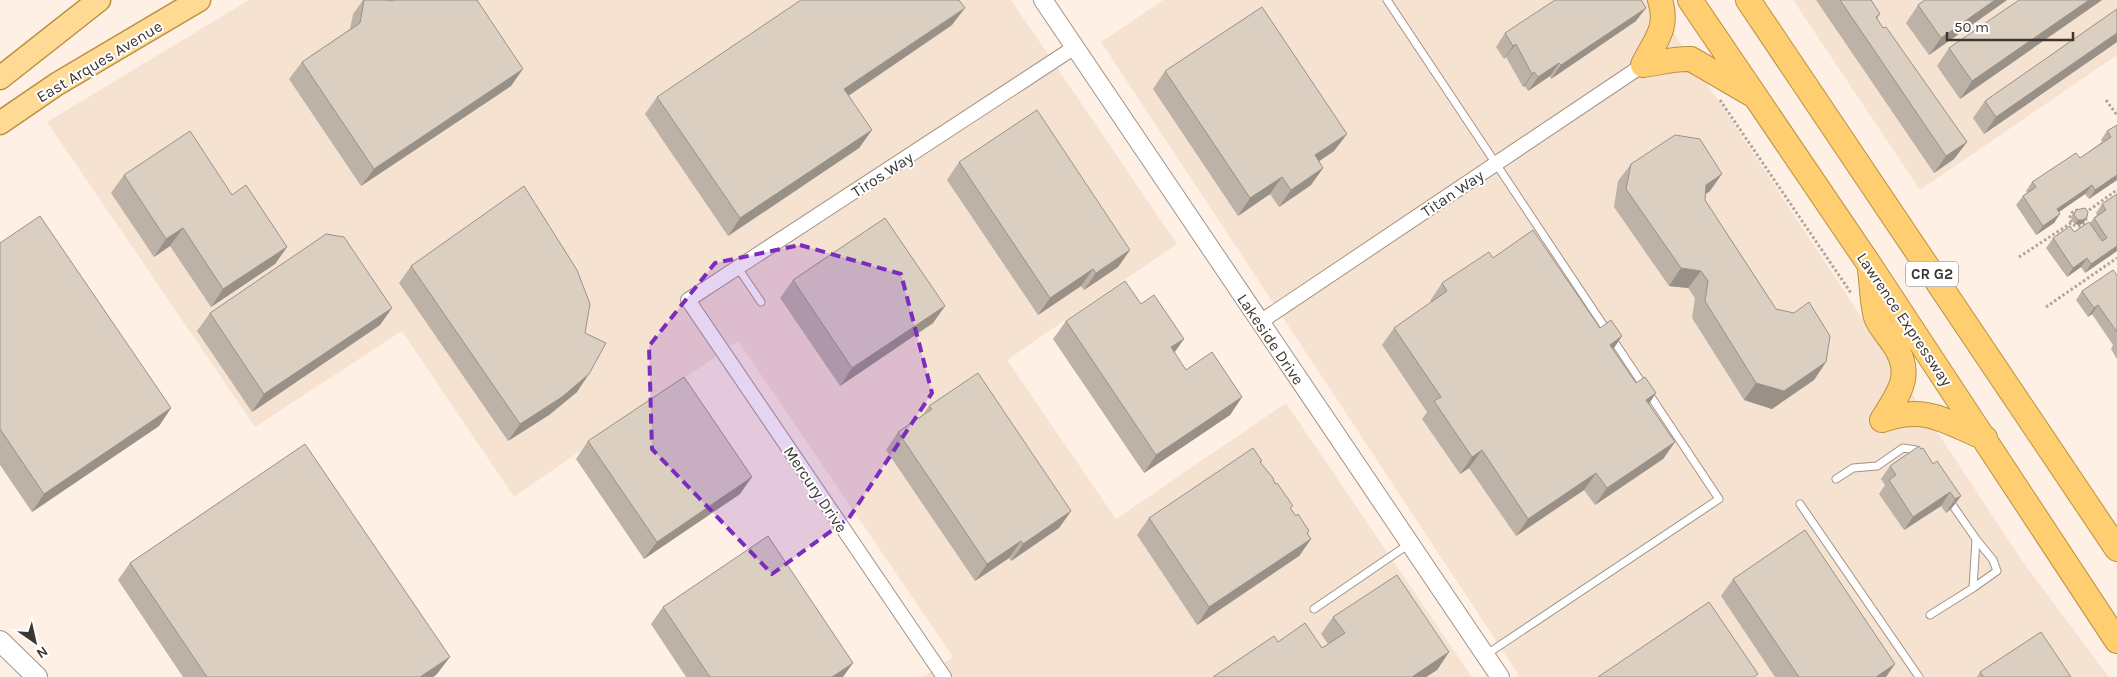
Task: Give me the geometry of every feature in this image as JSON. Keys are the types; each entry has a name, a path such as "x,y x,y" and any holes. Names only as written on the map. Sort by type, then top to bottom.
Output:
{"highway":[{"path":"1643,64 1662,30 1664,19 1660,0"},
{"name":"Lawrence Expressway","path":"1690,0 1985,438 2035,518 2117,641"},
{"name":"CR G2","path":"1748,0 2117,549"},
{"path":"1643,64 1682,58 1691,59 1754,95"},
{"path":"1869,264 1876,318 1898,349 1903,359 1905,372 1899,393 1882,420 1901,414 1927,414 1985,438"}],"main road":[{"path":"0,78 99,0"},
{"name":"East Arques Avenue","path":"0,123 57,84 199,0"},
{"path":"0,641 36,677"}],"street":[{"name":"Lakeside Drive","path":"1043,0 1500,677"},
{"name":"Tiros Way","path":"688,300 1075,47"},
{"name":"Titan Way","path":"1260,322 1643,64"},
{"name":"Mercury Drive","path":"688,300 944,677"}],"lane":[{"path":"1387,0 1719,500 1485,656"},
{"path":"738,268 760,302"},
{"path":"1836,479 1853,468 1878,466 1904,448 1916,450 1925,463"},
{"path":"1930,615 1997,571 1993,560 1976,540 1944,492"},
{"path":"1800,504 1919,677"},
{"path":"1973,588 1976,540"},
{"path":"1314,609 1410,544"}],"path":[{"path":"1716,95 1854,298"},
{"path":"2106,100 2117,115"},
{"path":"2085,213 2117,190"},
{"path":"2070,224 2071,212 2075,210 2085,213"},
{"path":"2019,257 2070,224 2080,227 2085,223 2085,213"},
{"path":"2046,307 2117,258"}],"highlighted area":[{"path":"800,245 901,274 932,393 849,518 772,574 652,449 649,346 715,263"}],"shaded area":[{"path":"249,0 1011,0 1177,244 1007,360 1116,519 1286,403 1472,677 923,677 953,657 738,341 514,497 402,331 255,427 47,122"},
{"path":"1163,0 1652,0 2023,562 2109,677 1520,677 1101,42"},
{"path":"1793,0 2117,0 2117,55 1920,190"}],"building":[{"path":"364,0 477,0 523,69 374,169 302,62 360,23"},
{"path":"801,0 959,0 965,8 844,89 872,130 740,218 657,97"},
{"path":"1555,0 1641,0 1646,8 1561,65 1559,63 1538,77 1534,72 1532,74 1516,44 1513,46 1505,33"},
{"path":"1840,0 1871,0 1880,14 1876,17 1883,28 1886,27 1967,142 1946,156"},
{"path":"1925,0 1995,0 1941,38 1918,5"},
{"path":"2019,0 2089,0 1972,81 1949,48"},
{"path":"1262,7 1347,134 1315,155 1323,168 1291,190 1282,177 1250,198 1165,71"},
{"path":"2117,9 2117,33 1996,117 1985,101"},
{"path":"1037,110 1130,250 1096,273 1093,269 1050,298 959,162"},
{"path":"2117,125 2117,175 2095,190 2092,185 2057,209 2060,214 2043,226 2023,196 2036,187 2032,182 2076,153 2080,158 2111,137 2107,131"},
{"path":"190,131 232,195 246,185 287,247 223,289 183,228 166,239 124,175"},
{"path":"1675,135 1700,139 1722,174 1706,185 1705,200 1776,309 1794,313 1809,302 1830,336 1826,362 1784,391 1756,383 1705,301 1708,281 1701,271 1681,268 1626,189 1631,164"},
{"path":"524,186 577,270 590,304 585,333 606,343 589,374 562,397 520,424 411,266"},
{"path":"2117,194 2117,246 2091,264 2087,258 2073,268 2053,238 2070,226 2074,232 2089,222 2102,241 2107,238 2094,218 2106,210 2102,204"},
{"path":"2085,208 2088,212 2087,217 2083,220 2078,220 2074,215 2076,210"},
{"path":"40,216 171,408 44,494 0,429 0,243"},
{"path":"885,218 945,306 852,368 793,280"},
{"path":"1533,230 1600,328 1611,320 1622,336 1610,345 1636,383 1645,377 1656,393 1646,400 1675,442 1607,488 1596,473 1528,519 1482,450 1472,457 1434,401 1441,397 1394,328 1447,291 1442,283 1489,252 1493,258"},
{"path":"326,234 344,237 392,308 264,394 210,313"},
{"path":"2113,270 2117,275 2117,332 2098,305 2094,308 2082,291"},
{"path":"1125,281 1141,304 1154,295 1184,339 1171,347 1186,370 1212,352 1242,397 1156,455 1066,321"},
{"path":"978,373 1071,511 1023,544 1021,541 987,564 898,432 932,409 929,406"},
{"path":"684,377 752,477 657,542 588,441"},
{"path":"305,444 450,657 420,677 207,677 130,563"},
{"path":"1919,446 1921,449 1923,448 1933,464 1937,461 1961,496 1955,499 1950,492 1913,517 1889,480 1896,475 1890,466"},
{"path":"1253,448 1275,484 1277,483 1293,506 1290,508 1296,516 1298,514 1309,531 1307,533 1311,539 1209,607 1149,518"},
{"path":"1805,530 1895,664 1876,677 1799,677 1733,579"},
{"path":"768,536 853,663 832,677 710,677 663,607"},
{"path":"1397,575 1449,652 1412,677 1213,677 1274,636 1278,642 1305,623 1322,648 1345,633 1333,617"},
{"path":"1709,602 1758,674 1754,677 1598,677"},
{"path":"2041,632 2071,677 1984,677 1980,672"}]}
